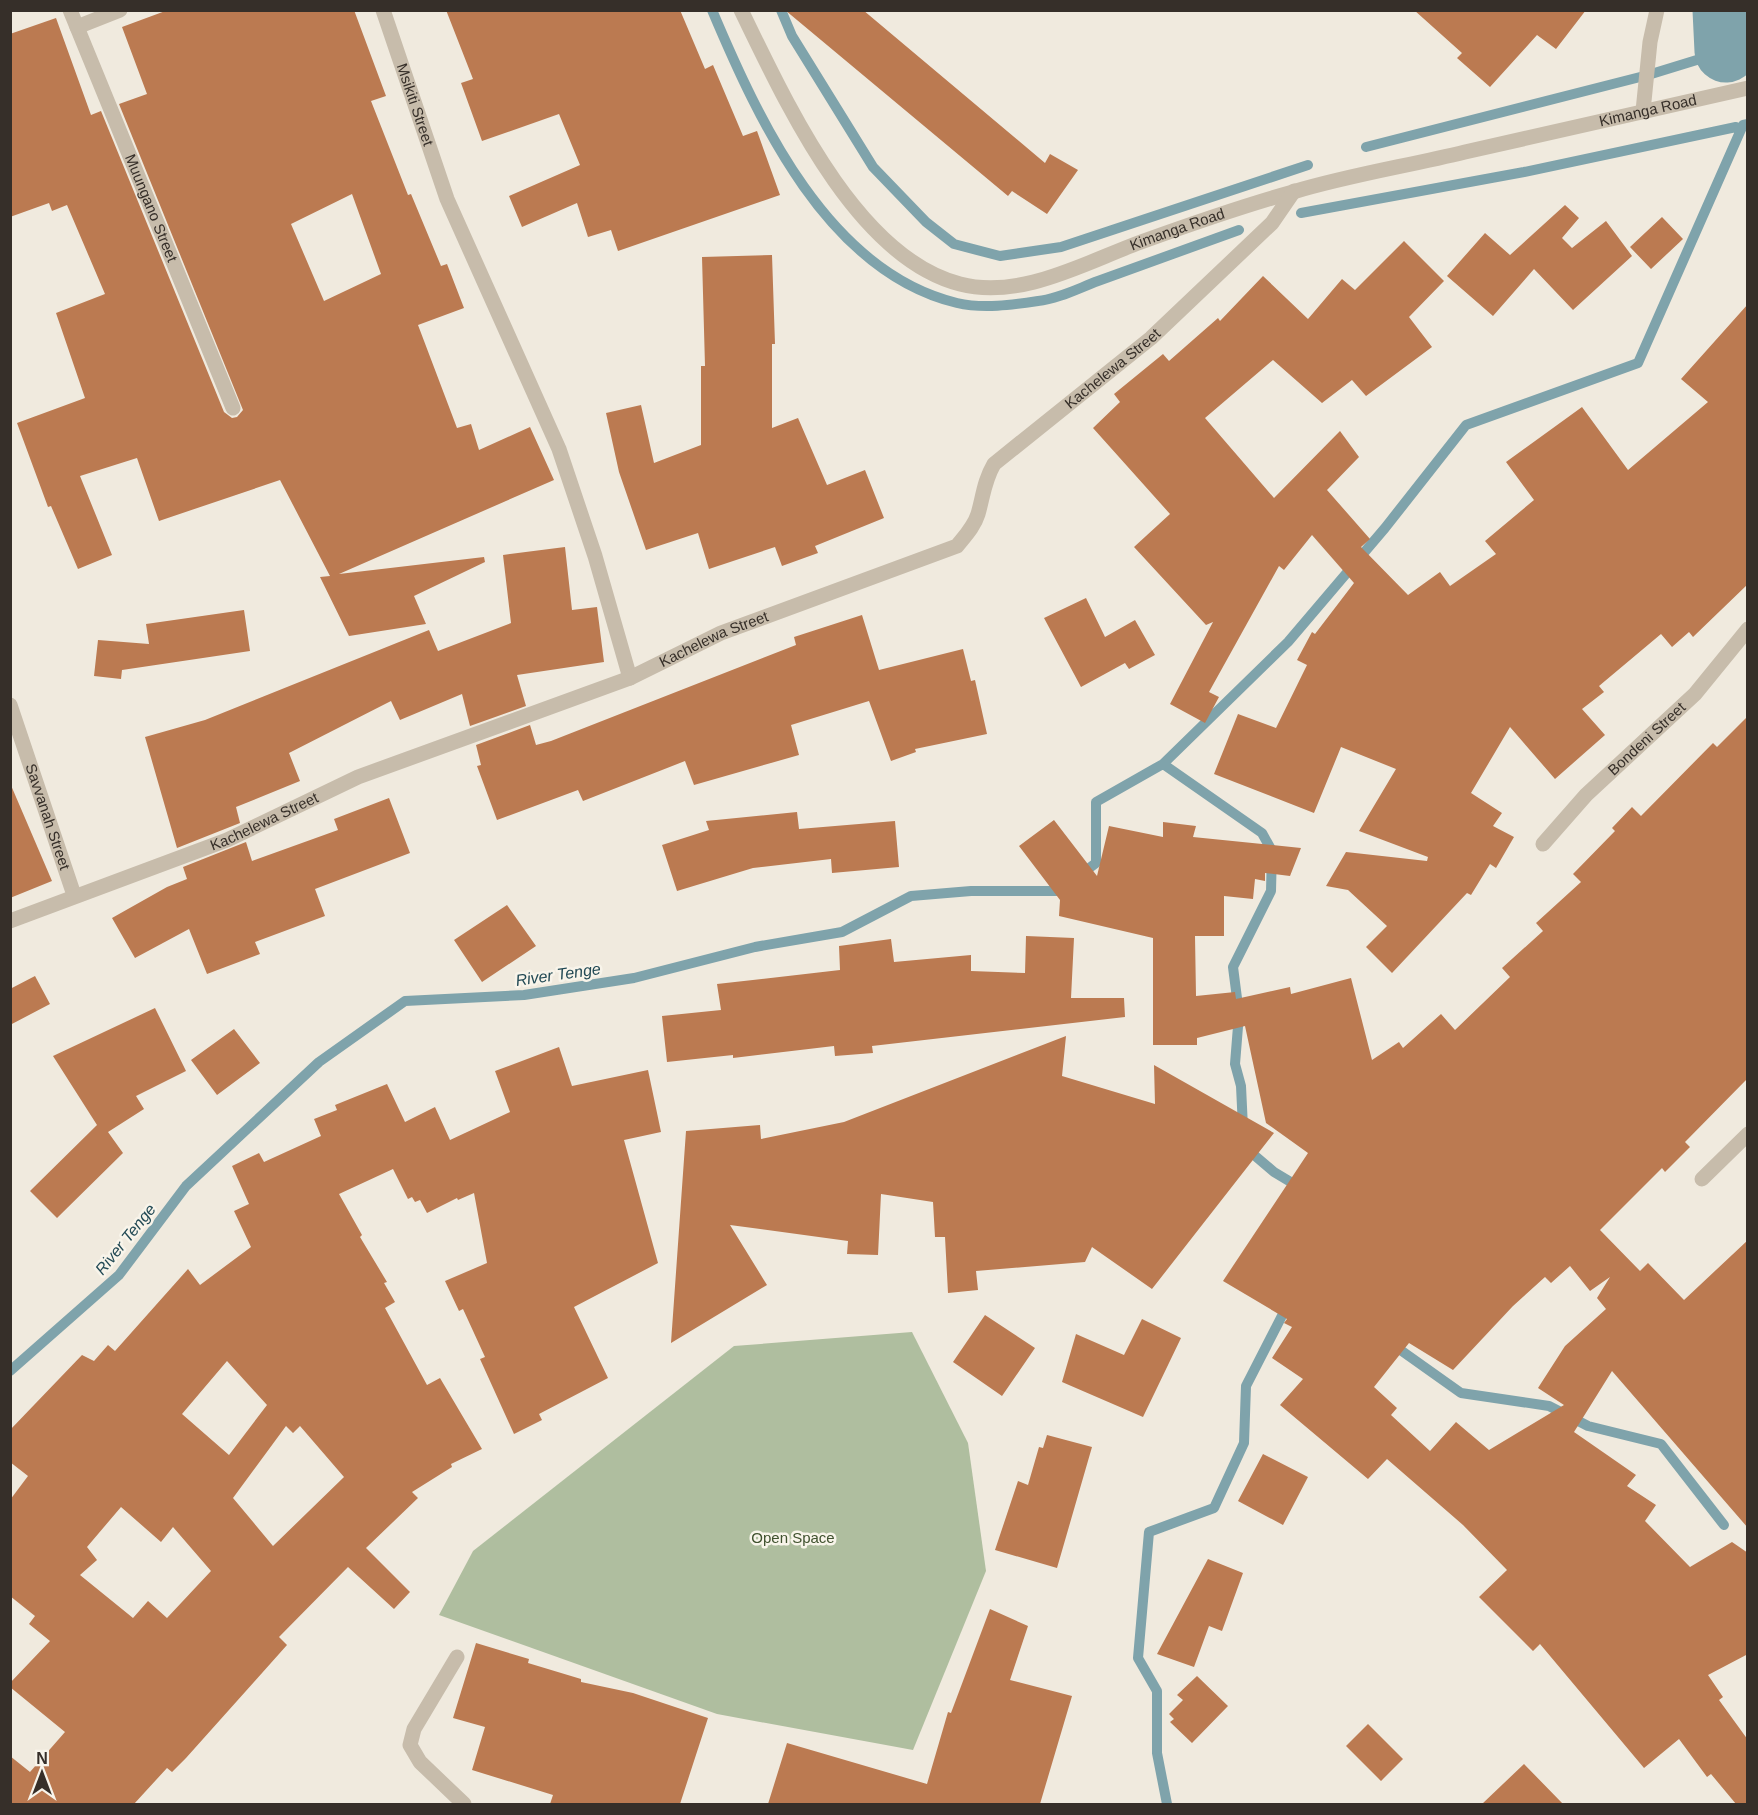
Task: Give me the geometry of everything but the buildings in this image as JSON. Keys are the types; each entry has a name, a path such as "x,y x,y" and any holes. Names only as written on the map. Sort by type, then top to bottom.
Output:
{"street":[{"name":"Muungano Street","path":"70,10 233,408"},
{"path":"77,27 120,10"},
{"name":"Msikiti Street","path":"383,10 447,199 559,449 595,556 630,678"},
{"name":"Kimanga Road","path":"741,10 777,83 839,190 888,243 919,266 960,284 993,288 1039,281 1142,241 1294,191 1748,88"},
{"path":"1643,111 1650,42 1657,10"},
{"name":"Kachelewa Street","path":"10,921 74,895 226,840 358,777 630,678 721,633 957,546 971,529 978,515 986,478 994,464 1151,338 1272,223 1294,191"},
{"name":"Bondeni Street","path":"1543,844 1586,795 1695,694 1748,629"},
{"name":"Savvanah Street","path":"10,705 74,895"},
{"path":"1702,1179 1748,1134"},
{"path":"456,1657 414,1730 410,1745 427,1770 464,1804"}],"green space":[{"name":"Open Space","path":"912,1332 968,1443 986,1571 913,1750 717,1714 439,1615 473,1551 734,1346"}],"waterway":[{"path":"712,10 752,98 776,143 804,186 835,226 871,260 911,286 967,305 998,306 1046,300 1239,230"},
{"path":"781,10 792,36 873,167 926,222 954,244 1000,256 1061,247 1308,165"},
{"path":"1724,10 1726,51"},
{"path":"1366,147 1648,75 1726,51 1748,53"},
{"path":"1243,1128 1241,1086 1235,1064 1239,1014 1233,967 1271,891 1272,851 1262,833 1163,764 1288,642 1385,528 1466,425 1638,363 1743,125 1748,124"},
{"path":"1301,213 1524,172 1736,127"},
{"name":"River Tenge","path":"1080,875 1096,863 1096,802 1163,764"},
{"name":"River Tenge","path":"10,1371 119,1275 186,1186 319,1062 405,1001 524,995 634,978 755,947 842,932 911,896 971,891 1057,891 1065,886"},
{"path":"1247,1149 1274,1172 1299,1187"},
{"path":"1167,1804 1157,1753 1157,1691 1138,1658 1149,1532 1214,1508 1244,1443 1246,1386 1288,1304"},
{"path":"1392,1344 1461,1393 1549,1406 1588,1426 1661,1444 1724,1525"}]}
